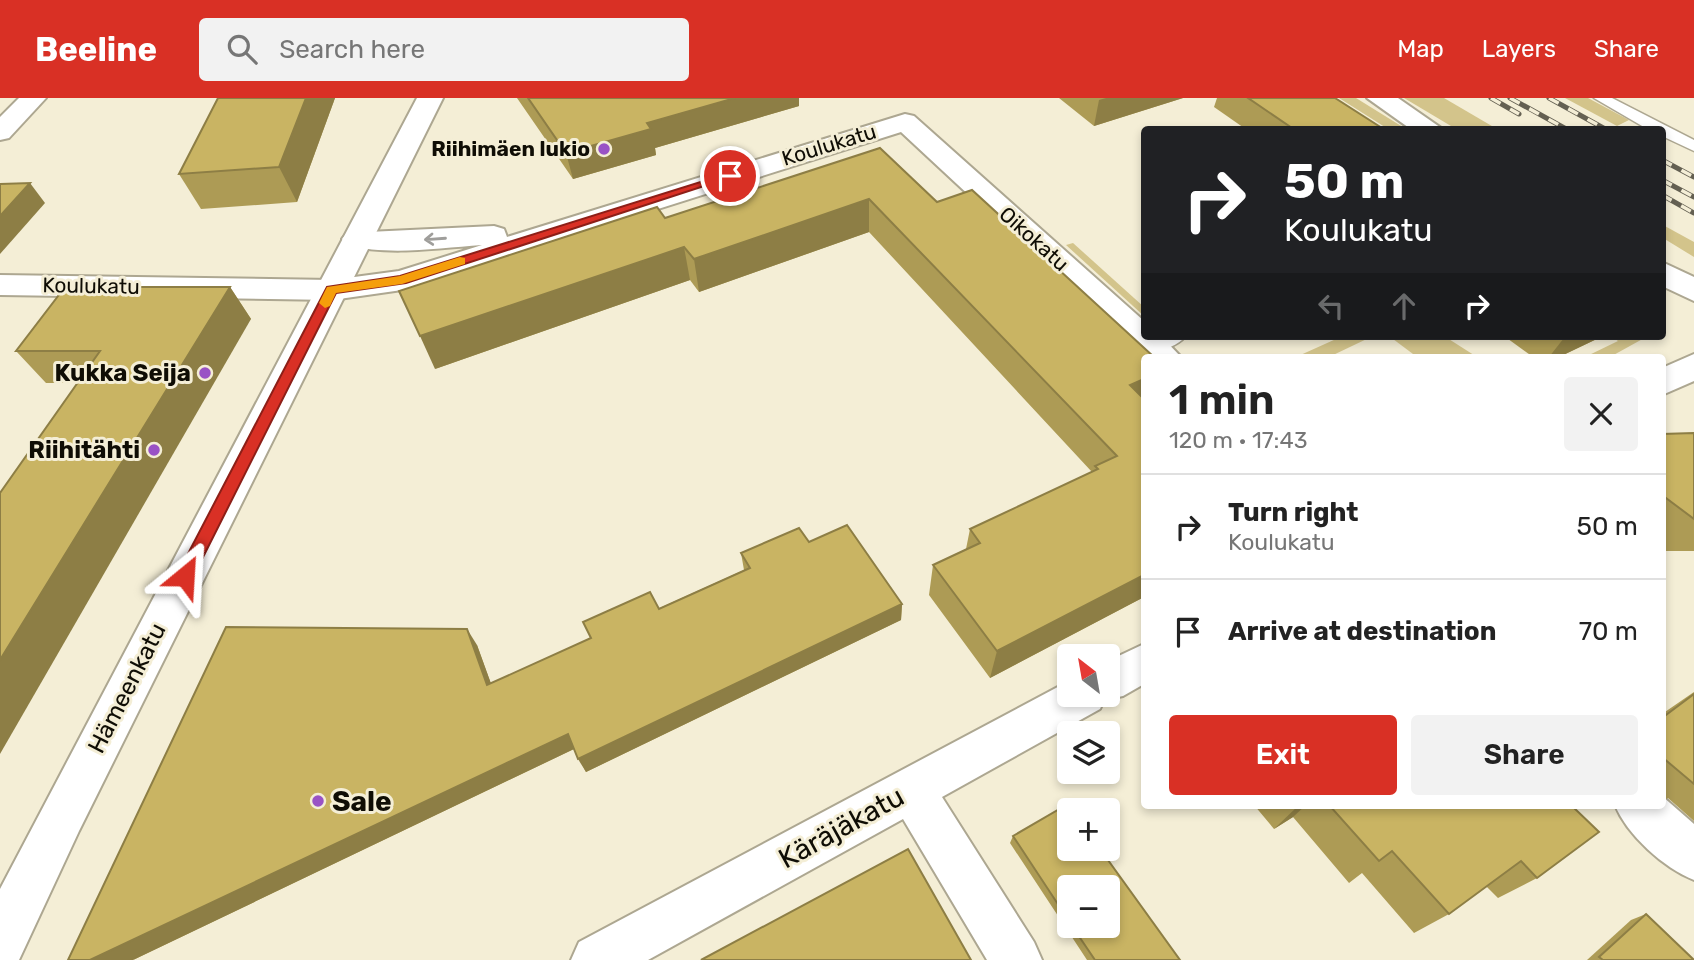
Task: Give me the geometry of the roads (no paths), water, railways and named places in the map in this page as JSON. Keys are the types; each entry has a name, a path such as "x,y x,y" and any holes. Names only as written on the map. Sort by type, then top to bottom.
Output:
{"street":[{"path":"0,132 33,98"},
{"name":"Hämeenkatu","path":"0,944 62,815 430,98"},
{"path":"1380,98 1425,126"},
{"name":"Koulukatu","path":"0,285 332,290 402,280 905,121"},
{"name":"Oikokatu","path":"905,121 1141,326"},
{"name":"Koulukatu","path":"357,239 421,240 552,231"},
{"path":"1666,274 1694,292"},
{"path":"1666,381 1694,366"},
{"path":"1120,676 1141,665"},
{"name":"Käräjäkatu","path":"597,960 1063,707"},
{"path":"911,789 1016,960"},
{"path":"1641,809 1694,856"}],"lane":[{"path":"1601,98 1654,126"},
{"path":"1666,132 1694,146"}],"railway":[{"path":"1491,98 1519,114"},
{"path":"1510,98 1561,126"},
{"path":"1549,98 1600,126"},
{"path":"1666,162 1694,177"},
{"path":"1666,182 1694,197"},
{"path":"1666,197 1694,213"}],"place":[{"name":"Riihimäen lukio","path":"604,149"},
{"name":"Kukka Seija","path":"205,373"},
{"name":"Riihitähti","path":"154,450"},
{"name":"Sale","path":"318,801"}]}
